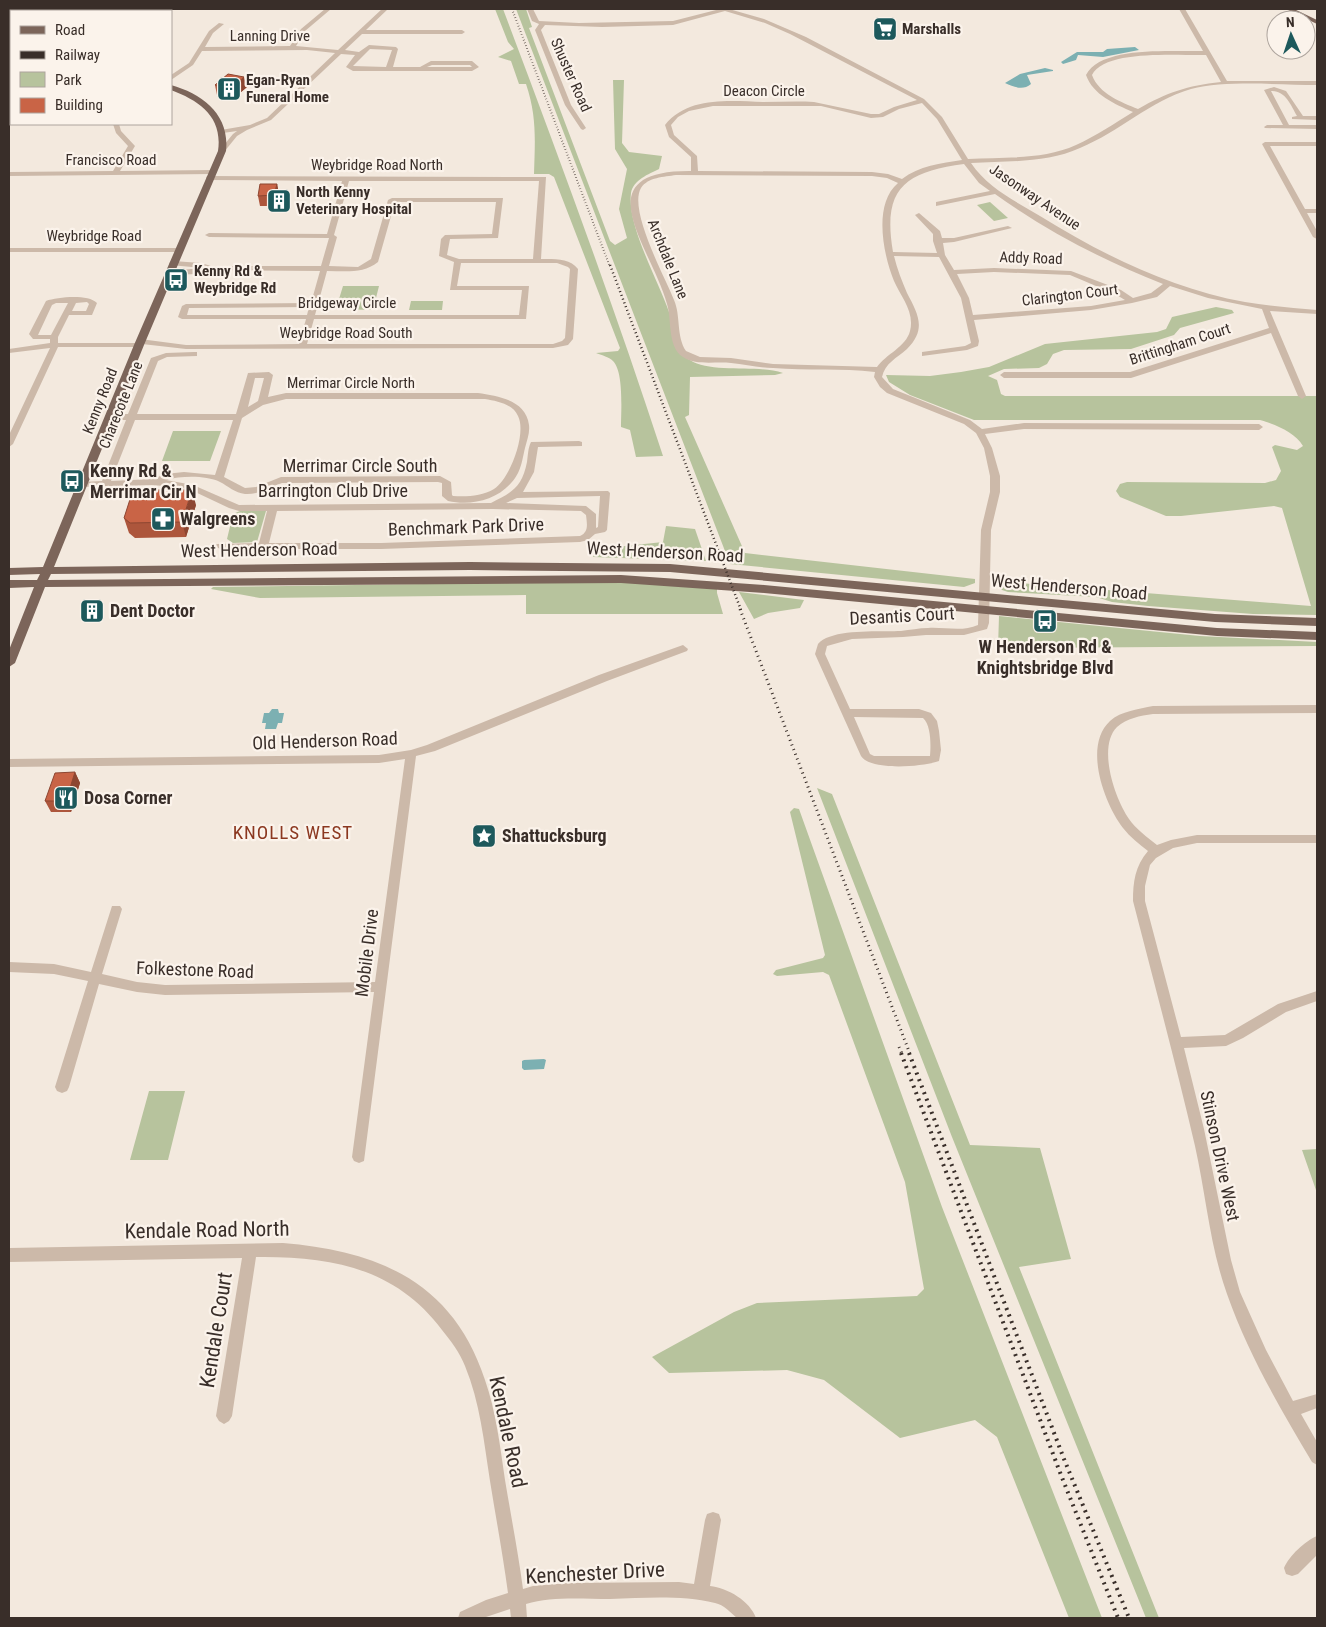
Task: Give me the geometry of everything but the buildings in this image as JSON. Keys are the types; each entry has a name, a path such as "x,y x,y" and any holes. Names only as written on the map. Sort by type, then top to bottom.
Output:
{"main road":[{"path":"1289,9 1317,22"},
{"path":"172,87 186,93 205,105 218,120 223,130"},
{"name":"Kenny Road","path":"9,663 173,263 222,151 224,143 223,130"},
{"name":"West Henderson Road","path":"9,571 619,566 716,571 1214,618 1317,622"},
{"name":"West Henderson Road","path":"9,584 621,579 764,589 1217,632 1317,636"}],"street":[{"path":"9,10 14,9"},
{"path":"292,48 303,30 328,9"},
{"name":"Kenny Road","path":"222,151 235,135 264,123 386,9"},
{"name":"Shuster Road","path":"530,9 535,21 543,24 538,30 568,105 583,128"},
{"path":"543,24 672,23 705,16 724,9"},
{"name":"Jasonway Avenue","path":"724,9 769,23 882,78 922,101 937,114 977,175 996,192 1069,238 1138,272 1204,296 1265,308 1317,312"},
{"path":"1182,9 1225,83"},
{"path":"172,77 190,64 211,32 221,24"},
{"path":"361,32 462,32"},
{"path":"388,69 394,48 369,47 348,68 388,69 422,69 472,69 476,67 472,63 431,63 422,69"},
{"name":"Lanning Drive","path":"200,49 292,48 360,54"},
{"path":"1139,112 1119,104 1101,93 1090,81 1088,76 1091,70 1104,62 1124,57 1148,54 1208,53"},
{"path":"984,611 986,530 995,492 995,476 988,448 980,432 958,417 890,391 880,382 879,370 883,364 903,349 912,337 915,327 914,312 897,279 890,254 888,210 892,195 903,182 932,168 967,162 1059,153 1078,146 1175,92 1192,87 1225,83 1317,83"},
{"path":"1287,127 1266,92 1270,89 1278,89 1285,92 1300,118"},
{"name":"Deacon Circle","path":"696,173 694,156 671,136 668,125 686,110 714,104 821,104 837,106 858,114 875,116 883,115 902,105 922,101"},
{"name":"Kenny Road","path":"223,130 259,121 277,110"},
{"path":"1282,118 1317,118"},
{"path":"114,173 132,146 118,132 116,125"},
{"name":"Kenny Road","path":"223,130 252,127"},
{"path":"1267,127 1317,128"},
{"path":"1317,144 1264,144 1317,237"},
{"name":"Francisco Road","path":"9,174 114,173 211,175"},
{"name":"Archdale Lane","path":"879,370 845,366 773,366 734,360 692,358 682,352 675,327 675,313 672,302 636,216 635,192 643,181 655,176 676,173 872,174 888,176 903,182"},
{"name":"Weybridge Road North","path":"211,175 543,179 536,261"},
{"path":"302,346 333,237 330,236 346,178"},
{"path":"939,204 996,192"},
{"path":"173,263 201,265 210,268 359,269 375,260 392,200 500,200 494,236 454,236 445,239 442,256 458,261 536,261"},
{"path":"1303,211 1317,211"},
{"path":"920,215 935,230 941,255 965,298 975,341 972,347 925,354"},
{"path":"938,241 954,240 1008,228"},
{"path":"209,236 330,236"},
{"name":"Weybridge Road","path":"9,250 179,250"},
{"path":"890,254 941,255"},
{"name":"Bridgeway Circle","path":"314,305 186,306 182,317 523,317 526,288 453,288 458,261"},
{"name":"Weybridge Road South","path":"54,341 140,343 186,347 553,346 565,343 568,339 574,268 565,262 536,261"},
{"path":"169,273 198,272 210,268"},
{"name":"Addy Road","path":"952,272 994,270 1071,273 1118,292 1132,302"},
{"name":"Clarington Court","path":"970,318 1090,308 1132,302 1154,295 1168,284"},
{"path":"54,341 36,337 33,334 49,303 55,300 89,300 93,303 89,313 66,313"},
{"path":"9,444 54,350 54,341 73,300"},
{"path":"1265,308 1302,396"},
{"name":"Brittingham Court","path":"1004,375 1131,375 1274,329"},
{"path":"9,351 54,341"},
{"name":"Charecote Lane","path":"105,484 154,360 166,355 239,354"},
{"path":"219,478 251,375 269,375 262,402"},
{"name":"Merrimar Circle North","path":"240,415 262,402 286,396 478,396 495,398 513,405 523,418 525,425 519,463 512,479 496,492 488,495 463,500 451,499"},
{"path":"109,417 240,415"},
{"path":"980,432 1024,426 1259,427"},
{"name":"Barrington Club Drive","path":"154,483 189,486 231,506 493,506 515,495 523,488 529,477 534,444 579,444"},
{"name":"Merrimar Circle South","path":"82,485 154,483 167,476 219,478 236,489 247,491 281,480 440,479 446,482 447,496 451,499"},
{"name":"Barrington Club Drive","path":"515,495 605,493 602,530 591,531"},
{"name":"Benchmark Park Drive","path":"220,546 381,546 580,540 590,536 591,514 584,508 493,506"},
{"path":"263,546 273,507"},
{"name":"Desantis Court","path":"848,713 926,714 931,719 937,753 935,758 927,761 871,760 866,756 820,654 823,644 834,639 860,634 978,630 983,627 984,611"},
{"name":"Old Henderson Road","path":"9,764 371,759 411,754 446,742 603,678 683,649"},
{"path":"1317,709 1139,711 1116,722 1108,730 1103,740 1101,756 1115,806 1130,828 1156,851 1178,841 1197,839 1317,839"},
{"name":"Mobile Drive","path":"359,1157 411,754"},
{"name":"Stinson Drive West","path":"1156,851 1146,861 1140,874 1139,901 1205,1160 1219,1241 1233,1292 1245,1322 1290,1410 1317,1457"},
{"path":"62,1087 116,910"},
{"name":"Folkestone Road","path":"9,967 54,969 137,987 165,990 381,987"},
{"path":"1175,1043 1226,1040 1282,1008 1317,996"},
{"name":"Kendale Road North","path":"9,1255 283,1250 341,1256 373,1266 401,1279"},
{"name":"Kendale Court","path":"224,1416 250,1252"},
{"name":"Kendale Road","path":"401,1279 426,1299 448,1324 472,1364 494,1457 519,1618"},
{"path":"1290,1410 1317,1401"},
{"path":"701,1592 713,1520"},
{"path":"1292,1568 1317,1544"},
{"name":"Kenchester Drive","path":"466,1618 486,1608 517,1598 568,1591 679,1590 717,1595 732,1602 748,1618"}],"green space":[{"path":"495,9 503,9 606,288 663,456 636,457 630,430 621,427 621,393 617,366 607,357 596,353 618,351 620,348 554,177 549,174 534,174 534,129 530,96 526,84 519,84 511,61 498,57 514,49 508,42"},
{"path":"516,9 526,9 532,27 529,28 610,241 615,245 627,238 619,209 627,169 615,149 613,80 624,80 622,143 629,152 662,156 659,169 642,178 632,188 631,206 638,237 669,312 677,343 682,353 685,357 699,364 710,367 760,369 783,373 775,375 690,377 689,415 685,417 745,553 975,579 975,583 964,587 730,564"},
{"path":"990,202 1008,218 994,221 977,205"},
{"path":"343,286 379,286 373,310 336,309"},
{"path":"411,301 443,301 442,310 409,310"},
{"path":"1216,307 1232,310 1234,313 1180,328 1174,335 1131,349 1064,350 1053,354 1047,364 1039,368 1004,369 988,376 997,380 1001,394 1005,396 1317,396 1317,615 1253,614 1148,606 1112,602 1096,597 1008,592 993,585 994,581 1311,606 1282,508 1274,506 1166,516 1120,497 1116,491 1120,484 1127,482 1265,483 1276,480 1281,471 1272,447 1275,445 1297,450 1303,446 1284,429 1260,420 974,420 910,395 889,382 886,375 930,376 989,367 1045,344 1157,332 1166,329 1172,317"},
{"path":"173,431 221,431 210,461 162,461"},
{"path":"240,511 266,511 257,542 233,543 227,539 233,514"},
{"path":"666,526 695,529 706,561 593,557 597,549 663,542"},
{"path":"561,582 634,583 717,589 723,614 526,614 526,595 260,598 211,589 213,587"},
{"path":"739,592 804,600 800,608 768,613 754,619"},
{"path":"999,616 1200,636 1317,642 1317,646 998,648"},
{"path":"817,788 832,794 970,1145 1040,1148 1071,1259 1019,1267 1159,1618 1146,1618 952,1137"},
{"path":"794,808 799,809 942,1207 1102,1618 1069,1618 997,1437 975,1420 900,1438 824,1380 787,1370 669,1373 652,1357 734,1312 757,1303 917,1296 924,1289 905,1182 829,975 823,972 777,976 773,974 776,970 823,958 825,955 790,812"},
{"path":"149,1091 185,1091 168,1160 130,1160"},
{"path":"1317,1149 1317,1193 1302,1150"}],"water":[{"path":"1135,47 1139,50 1103,57 1078,55 1076,60 1063,64 1061,62 1077,52 1103,52 1107,49"},
{"path":"1045,68 1053,71 1027,75 1031,84 1028,86 1022,88 1005,83 1020,74"},
{"path":"272,709 278,709 279,713 284,713 282,723 278,723 276,729 265,729 266,723 262,723 264,713 269,713"},
{"path":"524,1060 546,1060 544,1069 524,1070 522,1068 522,1061"}],"railway":[{"path":"512,9 610,267"},
{"path":"610,265 741,610"},
{"path":"740,609 910,1054"},
{"path":"899,1047 902,1054"},
{"path":"901,1053 1061,1475 1118,1618"},
{"path":"909,1053 1064,1459 1129,1618"}],"place":[{"name":"Marshalls","path":"885,29"},
{"name":"Egan-Ryan Funeral Home","path":"229,89"},
{"name":"North Kenny Veterinary Hospital","path":"279,201"},
{"name":"Kenny Rd & Weybridge Rd","path":"176,280"},
{"name":"Kenny Rd & Merrimar Cir N","path":"72,481"},
{"name":"Walgreens","path":"163,519"},
{"name":"Dent Doctor","path":"92,611"},
{"name":"W Henderson Rd & Knightsbridge Blvd","path":"1045,621"},
{"name":"Dosa Corner","path":"66,798"},
{"name":"Shattucksburg","path":"484,836"}],"district":[{"name":"KNOLLS WEST","path":"293,832"}]}
